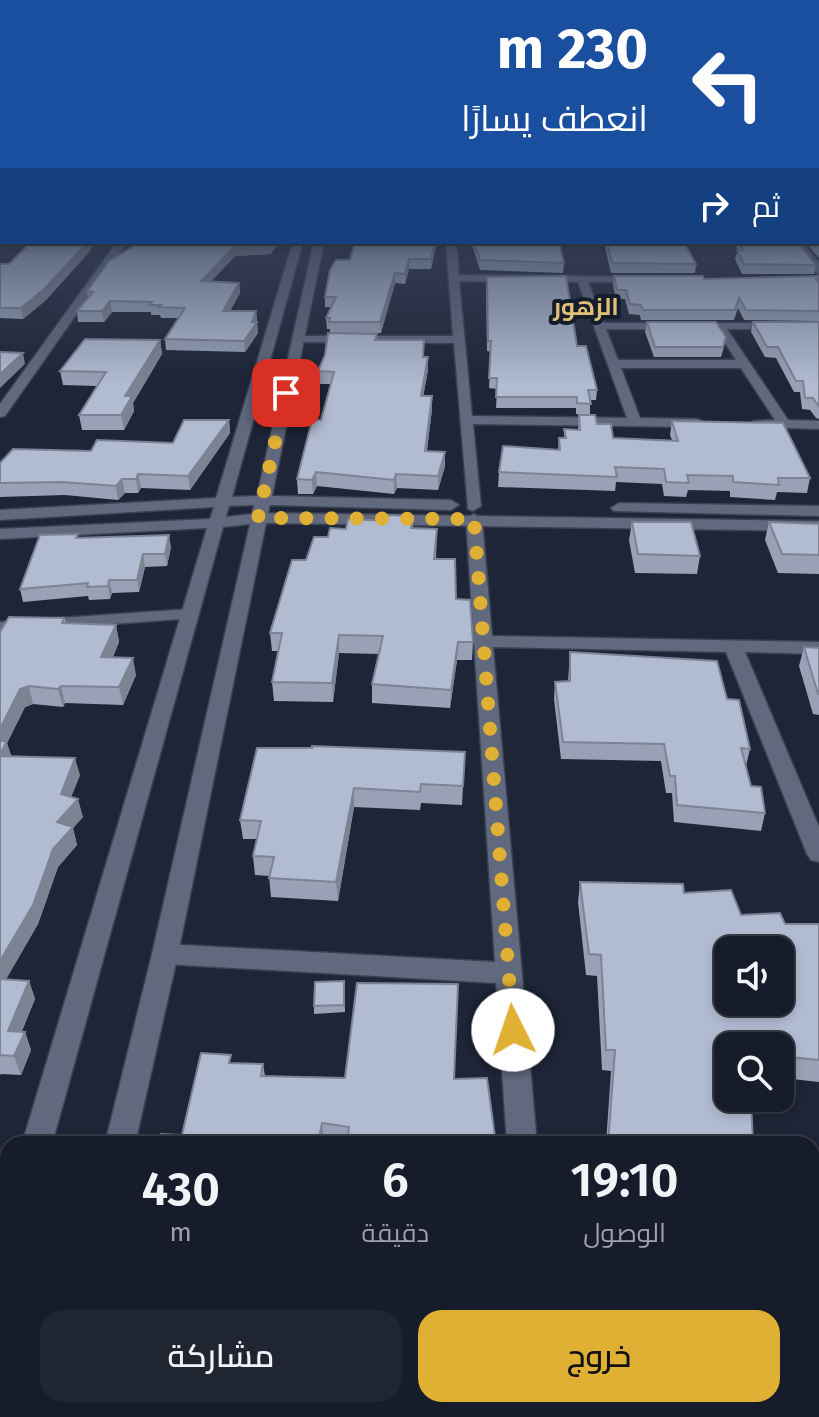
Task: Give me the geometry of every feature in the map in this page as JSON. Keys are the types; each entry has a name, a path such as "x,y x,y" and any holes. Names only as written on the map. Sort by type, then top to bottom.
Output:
{"street":[{"path":"0,413 114,253"},
{"path":"39,1136 295,253"},
{"path":"122,1136 165,954 317,253"},
{"path":"452,253 521,1136"},
{"path":"806,253 819,273"},
{"path":"454,278 661,279"},
{"path":"582,279 635,422"},
{"path":"803,280 819,280"},
{"path":"600,326 819,326"},
{"path":"720,327 784,424"},
{"path":"298,339 459,340"},
{"path":"613,364 745,364"},
{"path":"466,420 709,423"},
{"path":"739,424 819,425"},
{"path":"0,515 223,502 260,509 819,511"},
{"path":"0,534 217,523 260,509"},
{"path":"473,512 819,526"},
{"path":"0,627 190,614"},
{"path":"483,641 819,648"},
{"path":"733,646 812,818 819,854"},
{"path":"165,954 509,973"}],"building":[{"path":"20,253 78,253 21,308 0,308 0,264 9,264"},
{"path":"122,253 228,253 201,281 239,283 223,311 256,311 252,322 257,322 244,341 165,339 185,308 159,307 161,305 150,305 152,302 110,301 102,311 77,311 93,292 87,291 109,261"},
{"path":"352,253 432,253 431,259 409,259 405,274 395,273 380,322 329,322 330,318 326,318 336,297 325,297 330,270 336,260 350,260"},
{"path":"478,253 562,253 564,263 480,260"},
{"path":"610,253 690,253 696,264 612,263"},
{"path":"739,253 807,253 816,265 744,264"},
{"path":"566,276 577,346 586,346 597,390 588,390 591,404 577,403 577,397 496,397 497,378 489,378 491,341 488,341 487,277"},
{"path":"614,276 703,276 704,279 819,276 816,279 819,283 819,311 746,310 739,298 735,310 643,310 641,305 630,304 626,290 617,290"},
{"path":"647,322 716,322 726,337 723,347 655,347"},
{"path":"753,322 819,322 819,407 813,398 805,398 803,381 796,381 778,347 767,347"},
{"path":"328,333 377,334 375,340 424,340 423,357 428,357 421,396 432,396 425,451 445,452 438,476 396,474 394,480 316,472 312,480 297,479 312,420 321,420 334,372 318,371 325,355"},
{"path":"85,339 160,340 125,396 132,396 121,415 79,415 106,372 60,371"},
{"path":"0,352 23,353 0,374"},
{"path":"579,415 595,415 597,424 611,424 613,438 678,441 672,421 783,423 810,478 778,478 779,485 733,482 733,476 687,475 689,483 666,482 664,469 615,467 617,477 499,472 503,446 560,450 559,438 566,438 564,429 580,430"},
{"path":"184,420 229,420 188,476 138,474 136,479 122,479 116,486 62,482 0,483 0,463 13,449 91,451 97,440 173,443"},
{"path":"388,515 413,516 411,528 437,529 434,559 455,559 456,599 470,600 473,642 458,642 451,690 372,684 383,636 339,635 332,683 272,682 282,633 270,633 292,560 306,560 314,537 328,537 330,528 346,529 348,519 387,521"},
{"path":"632,522 691,522 700,556 638,554"},
{"path":"769,522 819,524 819,555 782,554"},
{"path":"78,534 76,538 169,535 165,554 143,554 137,580 109,580 108,586 87,587 88,583 20,589 40,535"},
{"path":"9,617 64,618 62,623 116,625 101,657 133,658 119,687 61,686 58,689 29,686 20,689 0,729 0,632"},
{"path":"804,647 819,648 819,694 818,694"},
{"path":"570,652 717,661 727,699 739,700 750,749 741,748 751,786 761,787 765,813 677,805 675,776 670,776 664,744 563,742 555,682 570,681"},
{"path":"0,741 7,741 0,754"},
{"path":"312,746 465,752 463,786 421,784 420,792 354,788 336,882 269,878 274,857 253,856 261,821 240,820 257,748"},
{"path":"0,756 75,758 61,794 78,799 57,822 73,827 53,849 33,905 0,961"},
{"path":"580,882 683,884 684,893 731,890 741,915 780,913 785,924 819,924 819,1060 794,1057 794,1032 714,1032 714,1112 752,1112 753,1136 609,1136 615,1050 606,1050 601,955 589,954"},
{"path":"0,979 29,981 8,1031 25,1032 14,1056 0,1055"},
{"path":"344,981 344,1005 314,1006 315,982"},
{"path":"357,983 458,984 454,1079 487,1078 495,1136 348,1136 349,1127 322,1123 320,1136 161,1136 182,1135 201,1053 231,1055 229,1063 263,1064 261,1076 345,1078"}],"district":[{"name":"الزهور","path":"586,307"}],"route":[{"path":"286,393 258,518 474,519 513,1030"}]}
